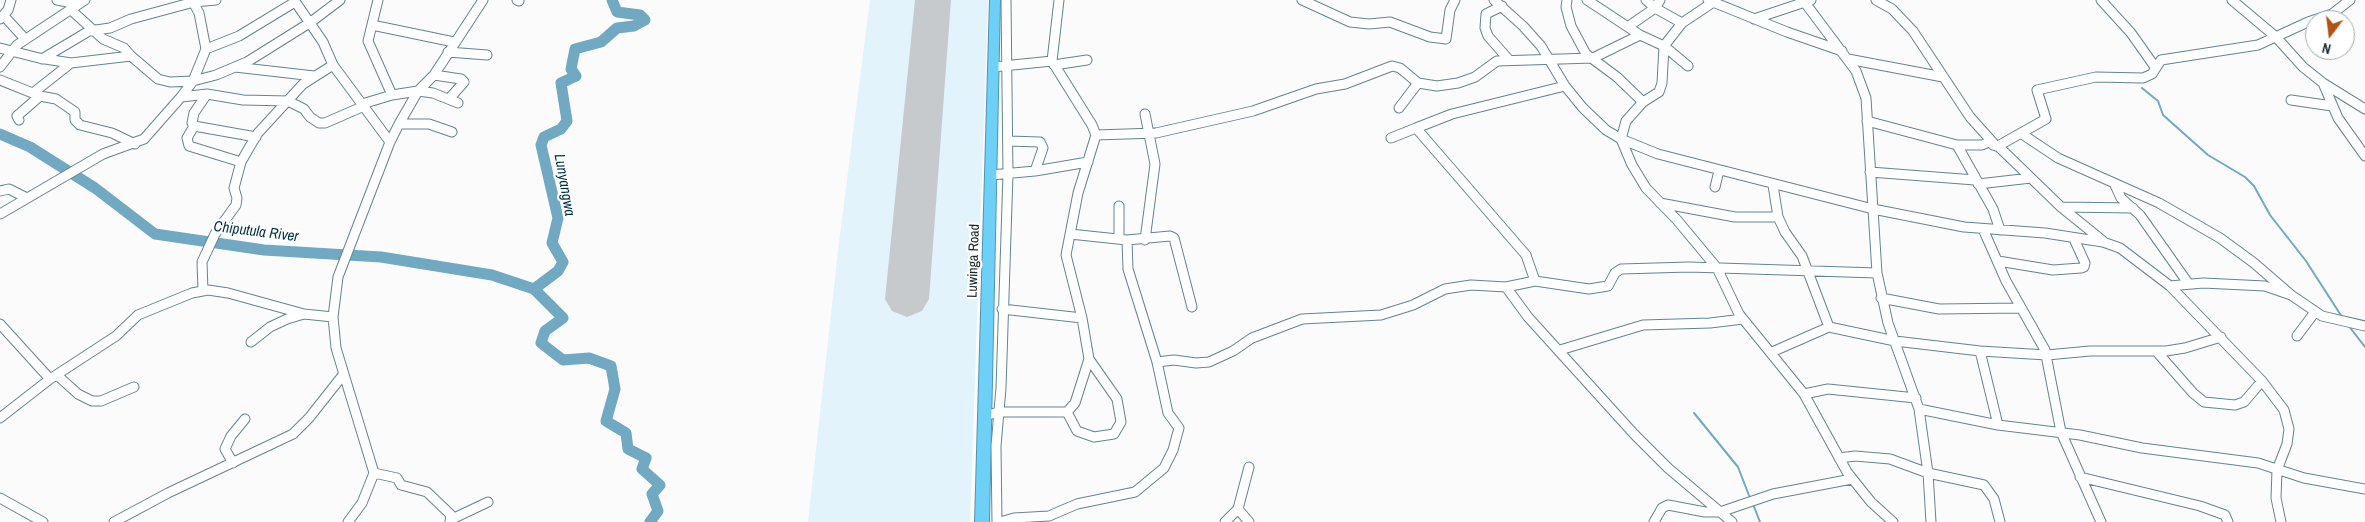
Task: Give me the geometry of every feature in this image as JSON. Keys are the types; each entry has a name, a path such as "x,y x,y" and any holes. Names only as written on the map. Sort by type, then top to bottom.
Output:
{"highway":[{"name":"Luwinga Road","path":"982,522 993,67 1001,4"}],"street":[{"path":"11,0 2,18 25,39"},
{"path":"57,0 82,2"},
{"path":"42,59 84,33 110,28 131,19 193,1 216,0"},
{"path":"70,9 103,39 124,48 158,79 170,82 193,82 235,67 311,22 340,0"},
{"path":"378,0 368,43 392,95"},
{"path":"348,522 362,503 374,473 359,418 343,375 336,348 333,317 338,277 390,142 399,124 418,91 434,75 483,0"},
{"path":"1059,0 1053,63 1092,125 1096,135 1078,193 1066,255 1082,318 1089,359 1117,399 1121,422 1114,434 1094,437 1078,431 1073,426 1066,412"},
{"path":"1302,0 1343,20 1370,24 1390,22 1438,39 1446,39 1450,10 1455,0"},
{"path":"1494,0 1529,32 1565,86 1606,130 1621,139 1658,154 1773,185 1873,209 1983,229 2032,232 2103,242"},
{"path":"1568,0 1566,6 1571,26 1582,49 1617,77 1643,102"},
{"path":"1587,0 1640,35 1664,46 1688,66"},
{"path":"1646,0 1655,8 1682,24"},
{"path":"1629,26 1655,8 1660,0"},
{"path":"1754,19 1806,0 1856,71 1864,89 1877,273 1881,298 1894,341 1919,408 1928,473 1931,522"},
{"path":"1876,0 1892,9 1902,19 1970,117 1993,144 2061,207 2103,242 2132,256 2170,286 2262,381 2288,418 2289,429 2286,444 2277,470 2276,498 2282,522"},
{"path":"2101,0 2131,33 2155,67"},
{"path":"2232,0 2276,37 2294,59 2323,83 2365,109"},
{"path":"1867,121 1902,128 1957,145 1993,144 2022,134 2046,119 2039,103 2037,90 2096,77 2143,78 2152,74 2161,60 2247,48 2332,14 2350,0"},
{"path":"0,214 103,154 135,144 144,139 193,82 206,50 199,14 193,1"},
{"path":"206,50 239,36 295,1 323,42 333,65 390,142"},
{"path":"0,67 10,52 25,39 82,2"},
{"path":"1894,522 1871,502 1852,479 1804,394 1743,318 1717,268 1646,188 1632,166 1621,139 1626,121 1643,102 1659,92 1662,83 1664,46 1682,24 1710,2 1727,3 1754,19 1845,55 1943,77"},
{"path":"1001,4 1006,67 1008,174 1002,309 1001,388 996,446 999,522 1014,518 1050,519 1077,504 1135,492 1164,468 1173,450 1179,428 1168,412 1158,362 1128,269 1119,206"},
{"path":"1502,6 1486,14 1485,28 1488,36 1509,60"},
{"path":"372,25 454,42"},
{"path":"1096,135 1149,133 1269,107 1316,89 1345,84 1392,66 1400,68 1418,83 1438,86 1458,83 1475,77 1497,61 1592,58 1640,35"},
{"path":"0,48 42,59 71,63 131,56"},
{"path":"448,52 487,55"},
{"path":"993,67 1087,60"},
{"path":"19,120 17,116 36,95 71,63"},
{"path":"203,291 204,274 202,262 215,234 236,205 237,198 234,188 241,162 256,137 288,101 314,76 333,65"},
{"path":"235,67 314,76"},
{"path":"434,75 461,79 464,82 460,89 448,99"},
{"path":"0,80 36,95 56,98 75,112 76,120 80,125 112,133 135,144"},
{"path":"1399,108 1418,83"},
{"path":"2323,83 2332,106 2347,132 2365,156"},
{"path":"1390,138 1452,114 1565,86"},
{"path":"181,97 207,94 243,100 288,101 304,109 320,123 325,123 363,105 392,95 418,91 458,103"},
{"path":"207,94 194,113 192,121 194,126 187,138 190,146 241,162"},
{"path":"2291,100 2332,106"},
{"path":"1145,114 1155,164 1151,207 1145,240"},
{"path":"399,124 429,124 452,132"},
{"path":"194,126 256,137"},
{"path":"1416,128 1526,254 1535,281"},
{"path":"2022,134 2058,158 2158,203 2220,238 2315,312 2350,324 2365,326"},
{"path":"1008,141 1040,142 1043,148 1035,172"},
{"path":"1957,145 1976,182 1993,209 2000,230"},
{"path":"991,175 1035,172 1088,162"},
{"path":"1715,188 1719,171"},
{"path":"1870,172 1976,182 2009,182 2030,178"},
{"path":"1773,185 1778,217 1785,232 1798,248 1829,327"},
{"path":"2115,185 2121,198 2133,208 2154,233 2188,283"},
{"path":"1,190 16,192 27,198"},
{"path":"1660,203 1735,217 1778,217"},
{"path":"2061,207 2133,208"},
{"path":"1983,229 2021,308 2047,355 2061,432 2101,522"},
{"path":"1070,234 1123,240 1145,240 1170,236 1174,238 1192,307"},
{"path":"1998,261 2053,270 2081,268 2084,267 2085,263 2074,238"},
{"path":"1158,362 1174,360 1196,363 1209,362 1234,352 1252,338 1302,319 1334,319 1349,316 1381,315 1413,305 1445,289 1471,285 1506,287 1535,281 1589,288 1608,286 1615,273 1621,269 1717,268 1877,273"},
{"path":"2170,286 2188,283 2256,285 2291,295"},
{"path":"1506,287 1528,317 1560,350 1634,434 1668,468 1732,522"},
{"path":"0,418 53,377 116,336 138,315 160,304 203,291 251,299 304,314 333,317"},
{"path":"1881,298 1939,309 2021,308"},
{"path":"1002,309 1082,318"},
{"path":"2297,336 2315,312"},
{"path":"251,342 278,322 304,314"},
{"path":"1560,350 1642,325 1710,323 1743,318"},
{"path":"0,324 53,377 92,401 101,401 134,387"},
{"path":"1772,352 1829,327 1894,341 1980,351 2047,355 2090,351 2157,352 2184,348 2221,337"},
{"path":"1980,351 1998,425"},
{"path":"2157,352 2193,393 2204,402 2236,405 2244,402 2262,381"},
{"path":"985,416 998,412 1066,412 1074,403 1089,359"},
{"path":"114,522 168,493 293,434 309,418 343,375"},
{"path":"1804,394 1828,389 1916,398"},
{"path":"1919,408 1998,425 2061,432 2142,448 2215,455 2258,463 2314,480 2365,489"},
{"path":"233,463 225,449 231,436 245,419"},
{"path":"1839,458 1855,456 1890,459 1928,473 1984,485 1994,499 2000,522"},
{"path":"1225,522 1238,509 1248,467"},
{"path":"374,473 397,478 401,485 428,492 448,511 451,520 488,502"},
{"path":"2080,478 2200,506 2222,513 2227,517 2228,522"},
{"path":"1654,522 1662,508 1668,505 1705,512 1720,512 1773,494 1852,479"},
{"path":"0,498 43,522"},
{"path":"1238,509 1249,522"}],"shaded area":[{"path":"870,0 988,0 970,522 808,522 839,242"}],"waterway":[{"name":"Lunyangwa","path":"534,289 558,271 563,262 552,243 558,218 541,145 544,137 561,129 567,121 561,83 576,76 571,69 575,49 601,42 617,28 634,26 645,20 640,15 617,12 612,0"},
{"path":"2142,88 2158,101 2163,115 2208,155 2245,177 2254,186 2270,215 2306,261 2342,317"},
{"name":"Chiputula River","path":"0,134 30,147 95,188 155,234 264,250 381,257 492,275 534,289"},
{"name":"Lunyangwa","path":"534,289 563,318 545,331 541,343 563,360 589,358 611,366 615,389 606,421 626,433 628,449 646,458 642,469 660,485 652,494 658,511 650,522"},
{"path":"2348,325 2365,347"},
{"path":"1694,413 1738,467 1750,498"},
{"path":"1753,504 1760,522"}],"runway":[{"path":"907,299 933,0"}]}
